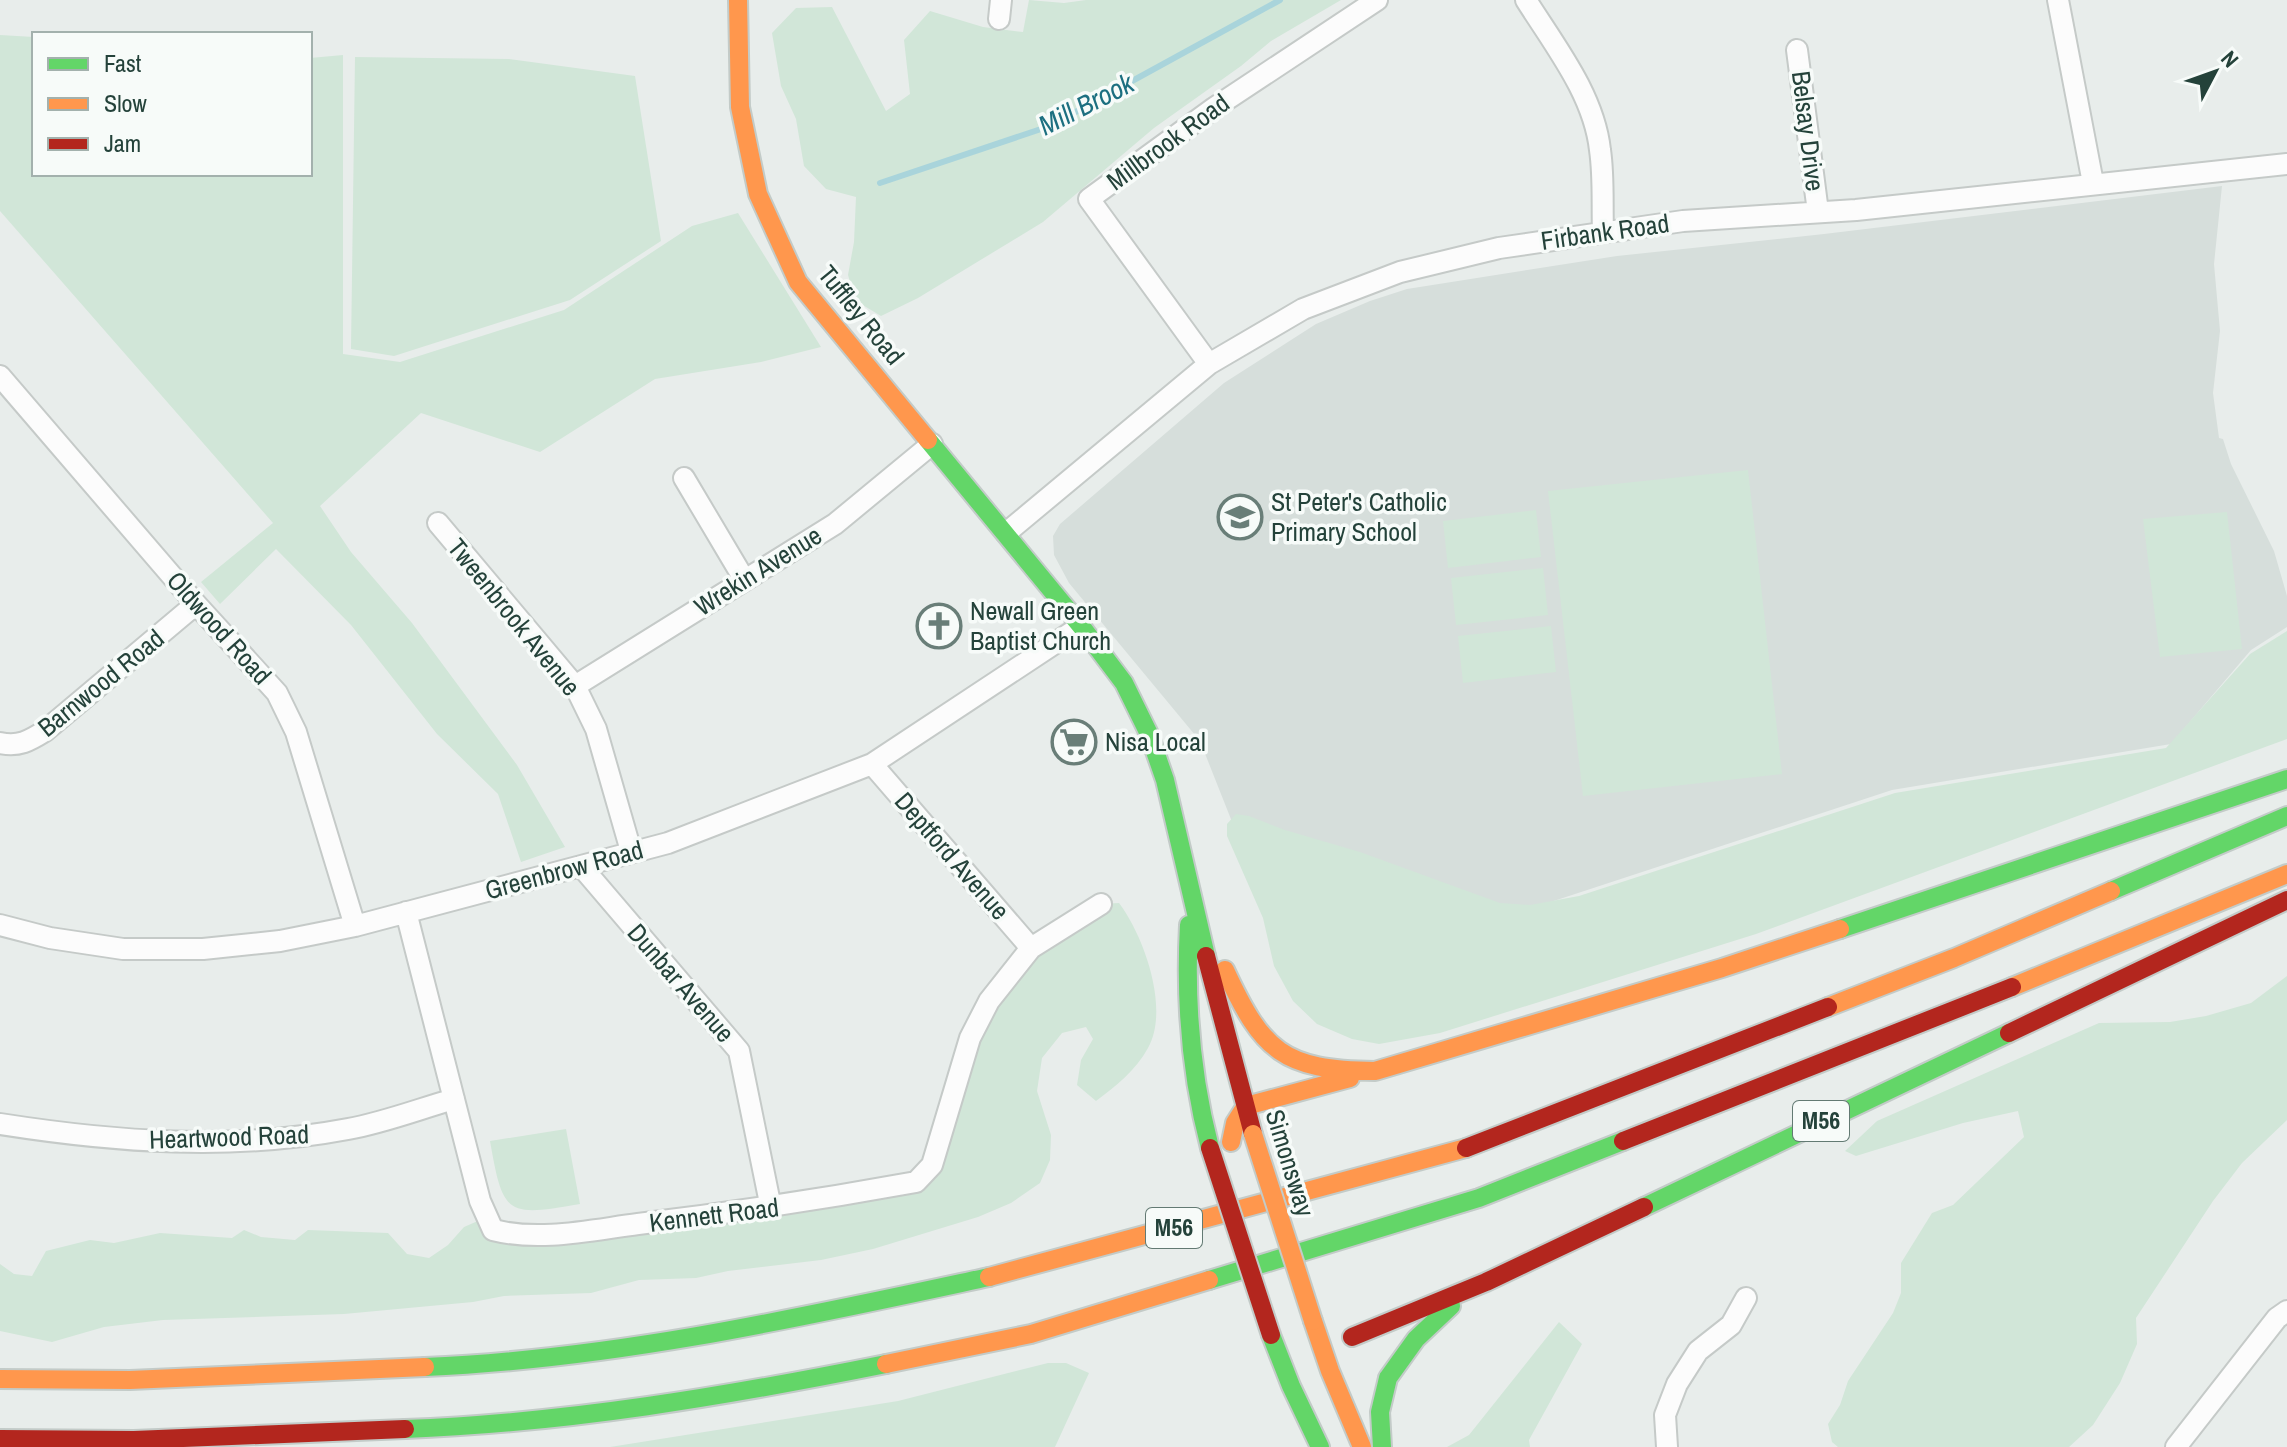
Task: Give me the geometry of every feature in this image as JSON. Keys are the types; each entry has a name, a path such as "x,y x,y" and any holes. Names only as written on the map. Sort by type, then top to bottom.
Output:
{"main road":[{"name":"Tuffley Road","path":"738,0 740,107 758,194 798,282 1006,533"},
{"name":"Simonsway","path":"1006,533 1124,683 1149,734 1165,780 1253,1134 1313,1321 1291,1386 1320,1447"},
{"path":"1238,1232 1244,1204 1231,1142 1235,1123 1246,1106 1722,968 2287,779"},
{"name":"M56","path":"0,1379 130,1380 502,1364 750,1328 1018,1271 1459,1151 1954,958 2287,816"},
{"name":"M56","path":"0,1439 134,1440 495,1426 746,1392 1031,1334 1479,1198 1971,1004 2287,874"},
{"name":"Simonsway","path":"1191,887 1186,984 1202,1118 1210,1148 1271,1335 1302,1354 1348,1418 1362,1447"},
{"path":"1191,887 1248,1020 1261,1037 1273,1049 1308,1067 1335,1072 1375,1071"},
{"name":"M56","path":"1302,1354 1486,1282 2287,900"},
{"name":"M56","path":"1382,1447 1379,1427 1381,1395 1388,1378 1423,1330 1486,1282"}],"street":[{"name":"Millbrook Road","path":"1209,364 1089,199 1214,108 1377,0"},
{"path":"1526,0 1578,83 1596,129 1600,151 1603,232"},
{"path":"2060,1 2093,183"},
{"name":"Belsay Drive","path":"1797,50 1818,212"},
{"name":"Firbank Road","path":"1006,533 1209,364 1303,309 1400,272 1499,248 1683,221 1818,212 2287,164"},
{"name":"Oldwood Road","path":"0,376 196,604 277,693 296,732 355,926"},
{"name":"Wrekin Avenue","path":"575,686 835,524 932,444"},
{"path":"684,478 744,579"},
{"name":"Tweenbrook Avenue","path":"438,523 575,686 596,729 631,851"},
{"name":"Barnwood Road","path":"0,743 13,745 27,742 45,731 196,604"},
{"name":"Greenbrow Road","path":"0,925 50,938 109,947 203,949 280,941 355,926 668,843 872,764 1081,626"},
{"name":"Deptford Avenue","path":"872,764 1031,948"},
{"name":"Dunbar Avenue","path":"581,866 739,1051 771,1208"},
{"name":"Kennett Road","path":"406,912 480,1201 493,1230 519,1236 771,1208 916,1182 932,1165 970,1038 989,1001 1031,948 1101,904"},
{"name":"Heartwood Road","path":"0,1124 79,1136 171,1143 260,1139 349,1129 454,1099"},
{"path":"1667,1447 1665,1415 1677,1384 1698,1351 1731,1325 1746,1298"},
{"path":"2176,1447 2277,1318 2287,1311"}],"shaded area":[{"path":"2222,186 2214,264 2220,331 2213,393 2219,438 2223,439 2231,464 2274,551 2287,596 2287,627 2251,650 2171,744 1892,790 1508,916 1242,847 1200,741 1069,583 1054,555 1053,536 1060,524 1224,383 1316,324 1407,289 1617,256"}],"green space":[{"path":"1029,0 1064,3 1086,0 1341,0 1271,41 1154,128 1043,222 918,298 881,316 856,301 848,275 854,242 856,197 826,189 804,166 796,119 781,86 772,33 796,8 832,7 886,111 910,94 904,40 930,11 983,27 1023,32"},
{"path":"0,35 32,37 32,176 312,176 312,58 343,55 343,354 400,362 564,310 692,226 738,213 821,347 761,362 655,379 540,452 421,413 320,506 351,552 412,623 517,765 565,847 521,862 498,794 437,734 351,625 276,549 220,604 201,582 273,523 0,211"},
{"path":"355,57 509,59 635,76 661,241 570,300 394,356 351,349"},
{"path":"1748,470 1782,774 1583,796 1548,491"},
{"path":"1536,510 1541,557 1448,568 1443,521"},
{"path":"2227,512 2242,649 2160,657 2143,519"},
{"path":"1543,568 1548,615 1456,625 1451,578"},
{"path":"1551,626 1556,672 1463,683 1458,636"},
{"path":"2287,631 2287,739 1756,934 1440,1033 1379,1044 1352,1039 1317,1024 1293,1001 1274,966 1263,918 1227,836 1227,824 1236,814 1249,816 1500,903 1530,905 1579,896 1895,793 2166,748 2250,654"},
{"path":"1119,903 1137,934 1151,973 1156,1014 1148,1048 1132,1070 1096,1101 1077,1085 1081,1060 1093,1039 1086,1027 1062,1033 1042,1058 1037,1091 1051,1135 1050,1160 1040,1183 1011,1203 978,1217 873,1249 821,1260 696,1278 639,1280 591,1293 504,1296 473,1302 344,1314 163,1320 104,1327 52,1342 0,1331 0,1264 14,1274 32,1276 46,1251 90,1240 114,1243 160,1233 232,1238 244,1230 261,1237 295,1240 308,1230 388,1233 407,1254 429,1258 448,1245 464,1227 487,1217 519,1236 916,1182 970,1038 1031,948 1101,904"},
{"path":"2287,976 2287,1120 2242,1163 2213,1201 2136,1318 2137,1344 2120,1383 2093,1425 2069,1447 1838,1447 1832,1442 1828,1424 1840,1405 1848,1381 1893,1313 1901,1293 1901,1263 1932,1213 1953,1205 2024,1137 2018,1111 1963,1123 1856,1156 1845,1151 1877,1121 2099,1023 2170,1022 2206,1016 2251,1003"},
{"path":"566,1129 580,1204 537,1210 512,1205 499,1184 490,1141"},
{"path":"1559,1322 1582,1344 1529,1440 1530,1447 1447,1447 1469,1435"},
{"path":"1048,1363 1066,1363 1089,1373 1055,1447 610,1447 898,1401"}],"waterway":[{"name":"Mill Brook","path":"880,183 1050,126 1280,0"}],"traffic: fast":[{"path":"928,440 1124,683 1149,734 1165,780 1206,956"},
{"path":"1840,929 2287,779"},
{"path":"2111,891 2287,816"},
{"path":"1189,925 1191,1037 1198,1093 1210,1148"},
{"path":"1644,1207 2009,1033"},
{"path":"1209,1280 1479,1198 1623,1141"},
{"path":"425,1367 638,1346 779,1321 989,1277"},
{"path":"1388,1378 1416,1339 1451,1306"},
{"path":"1271,1335 1320,1447"},
{"path":"405,1429 526,1421 647,1406 886,1364"},
{"path":"1382,1447 1380,1412 1388,1378"}],"traffic: slow":[{"path":"738,0 740,107 758,194 798,282 928,440"},
{"path":"2012,987 2287,874"},
{"path":"1828,1007 1954,958 2111,891"},
{"path":"1375,1071 1722,968 1840,929"},
{"path":"1225,970 1252,1020 1265,1038 1280,1051 1318,1066 1375,1071"},
{"path":"1231,1142 1235,1123 1246,1106 1350,1078"},
{"path":"1253,1134 1313,1321"},
{"path":"989,1277 1466,1148"},
{"path":"886,1364 1031,1334 1209,1280"},
{"path":"1313,1321 1362,1447"},
{"path":"0,1379 130,1380 425,1367"}],"traffic: jam":[{"path":"2009,1033 2287,900"},
{"path":"1206,956 1253,1134"},
{"path":"1623,1141 2012,987"},
{"path":"1466,1148 1828,1007"},
{"path":"1210,1148 1271,1335"},
{"path":"1352,1337 1486,1282 1644,1207"},
{"path":"0,1439 134,1440 405,1429"}],"place":[{"name":"St Peter's Catholic Primary School","path":"1240,517"},
{"name":"Newall Green Baptist Church","path":"939,626"},
{"name":"Nisa Local","path":"1074,742"}]}
